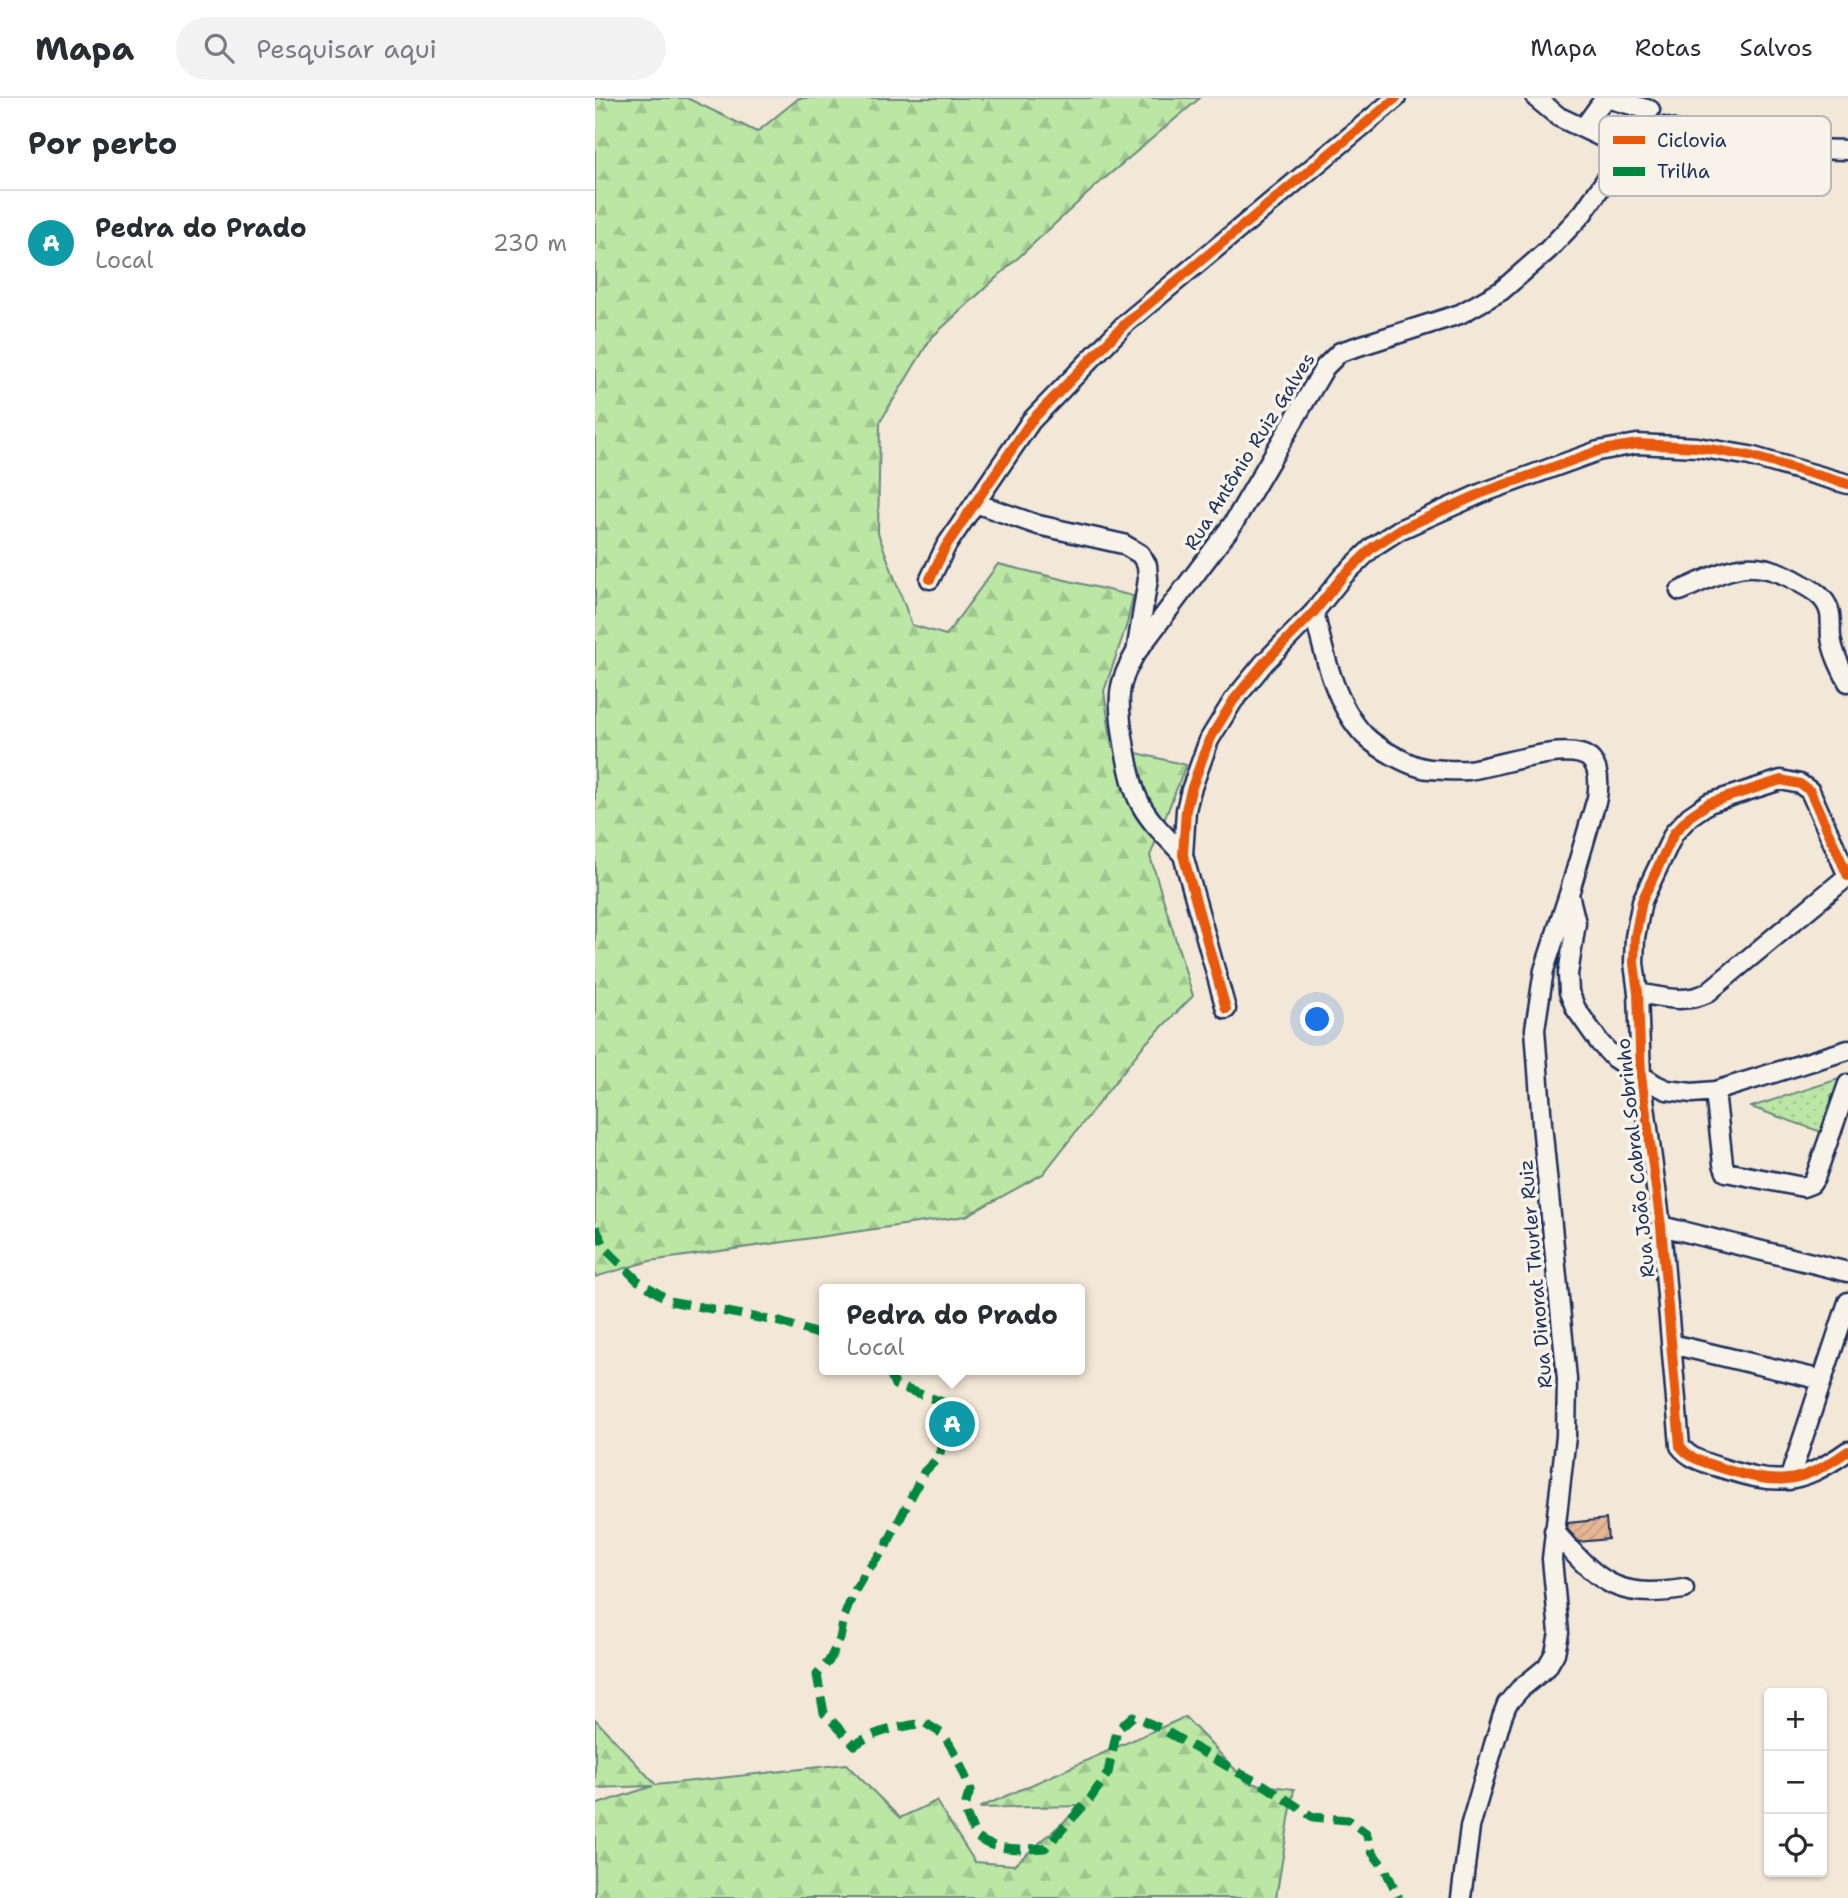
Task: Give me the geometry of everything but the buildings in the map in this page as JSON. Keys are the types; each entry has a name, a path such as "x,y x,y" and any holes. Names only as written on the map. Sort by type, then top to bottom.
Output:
{"street":[{"path":"930,579 946,546 1031,421 1126,323 1396,98"},
{"path":"1536,98 1559,117 1599,135"},
{"path":"1584,127 1605,98 1647,104"},
{"name":"Rua Antônio Ruiz Galves","path":"1183,855 1151,821 1138,799 1132,776 1121,716 1120,694 1125,672 1135,654 1233,524 1325,367 1340,352 1460,314 1501,292 1548,250 1583,213 1599,190"},
{"path":"1226,1009 1183,855 1186,810 1209,740 1233,701 1343,576 1373,547 1399,530 1482,493 1598,451 1637,444 1697,447 1750,456 1848,484"},
{"path":"975,503 1038,525 1123,544 1140,554 1147,565 1148,579 1135,654"},
{"path":"1680,591 1725,570 1750,565 1777,571 1792,578 1814,591 1829,608 1833,647 1848,682"},
{"name":"Rua Dinorat Thurler Ruiz","path":"1314,612 1327,666 1343,703 1364,735 1393,755 1427,769 1469,770 1535,756 1571,752 1588,757 1597,771 1599,783 1569,894 1544,970 1535,1029 1567,1379 1566,1436 1552,1559 1559,1633 1555,1653 1547,1667 1520,1689 1507,1704 1502,1717 1470,1827 1461,1898"},
{"name":"Rua João Cabral Sobrinho","path":"1789,1480 1764,1480 1693,1458 1685,1452 1678,1439 1661,1226 1641,1076 1638,993 1634,963 1635,937 1642,901 1674,833 1690,816 1709,803 1781,780 1800,784 1809,791 1848,876"},
{"path":"1638,993 1679,1000 1693,999 1707,993 1848,876"},
{"name":"Rua Dinorat Thurler Ruiz","path":"1569,894 1576,923 1568,974 1569,992 1576,1009 1599,1042 1614,1058 1641,1076 1667,1090 1692,1093 1715,1091 1848,1050"},
{"path":"1715,1091 1726,1172 1803,1188 1815,1178 1848,1084"},
{"path":"1661,1226 1848,1272"},
{"path":"1789,1480 1848,1302"},
{"path":"1671,1344 1822,1380"},
{"path":"1789,1480 1835,1460 1848,1451"},
{"path":"1554,1531 1592,1573 1606,1583 1644,1591 1683,1589"}],"green space":[{"path":"595,98 687,98 757,132 799,98 1200,98 1097,185 931,338 880,422 878,533 912,625 946,635 998,564 1133,596 1127,624 1104,691 1112,747 1186,765 1150,856 1193,996 1144,1045 1043,1174 966,1216 650,1261 595,1277"},
{"path":"1839,1079 1824,1133 1751,1107"},
{"path":"1185,1717 1248,1783 1294,1789 1276,1898 595,1898 595,1805 653,1786 595,1788 595,1719 656,1785 846,1764 900,1818 936,1801 975,1862 1014,1865 1082,1806 979,1808"}],"marked path":[{"path":"595,1227 606,1249 637,1280 670,1301 780,1322 819,1334"},
{"path":"891,1375 895,1385 951,1405 939,1457 924,1472 884,1550 853,1594 844,1617 840,1639 829,1661 817,1675 824,1713 855,1745 880,1733 925,1723 944,1735 957,1757 971,1790 966,1809 975,1835 1000,1847 1045,1848 1090,1799 1108,1773 1117,1730 1133,1716 1264,1785 1313,1817 1348,1820 1366,1833 1372,1852 1385,1869 1399,1898"}],"cycle path":[{"path":"930,579 946,546 1031,421 1126,323 1396,98"},
{"path":"1226,1009 1183,855 1186,810 1191,790 1209,740 1233,701 1343,576 1373,547 1399,530 1482,493 1598,451 1637,444 1697,447 1750,456 1848,484"},
{"path":"1848,876 1810,791 1800,784 1781,780 1709,803 1690,816 1674,833 1642,901 1635,937 1634,963 1638,993 1641,1076 1661,1226 1680,1446 1702,1462 1771,1479 1799,1477 1830,1463 1848,1451"}],"place":[{"name":"Pedra do Prado","path":"952,1424"}]}
